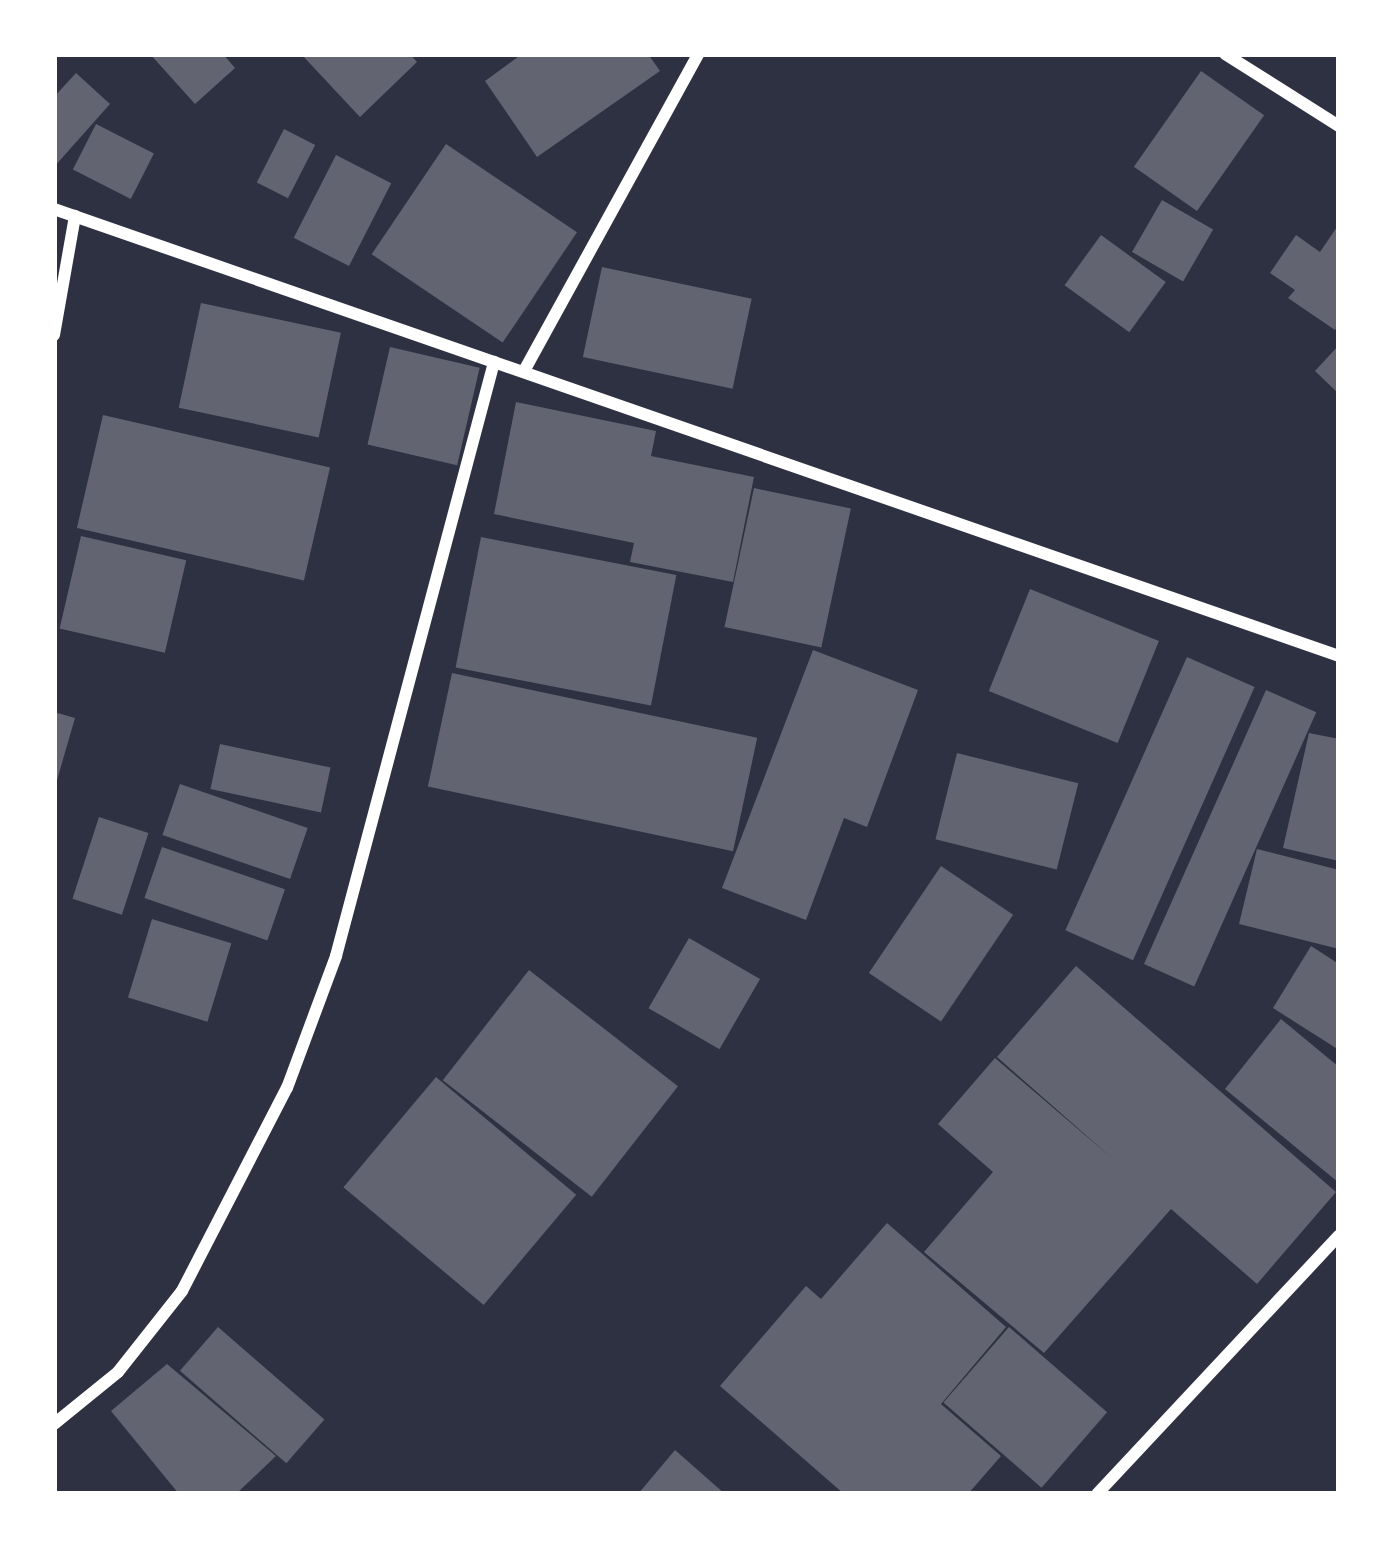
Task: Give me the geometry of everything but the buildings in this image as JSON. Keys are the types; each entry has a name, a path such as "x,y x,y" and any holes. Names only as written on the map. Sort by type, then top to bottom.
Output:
{"street":[{"path":"524,371 698,54"},
{"path":"1225,54 1339,126"},
{"path":"54,208 1339,656"},
{"path":"54,334 75,216"},
{"path":"54,1424 118,1372 182,1291 287,1088 336,956 494,362"},
{"path":"1096,1494 1339,1234"}]}
